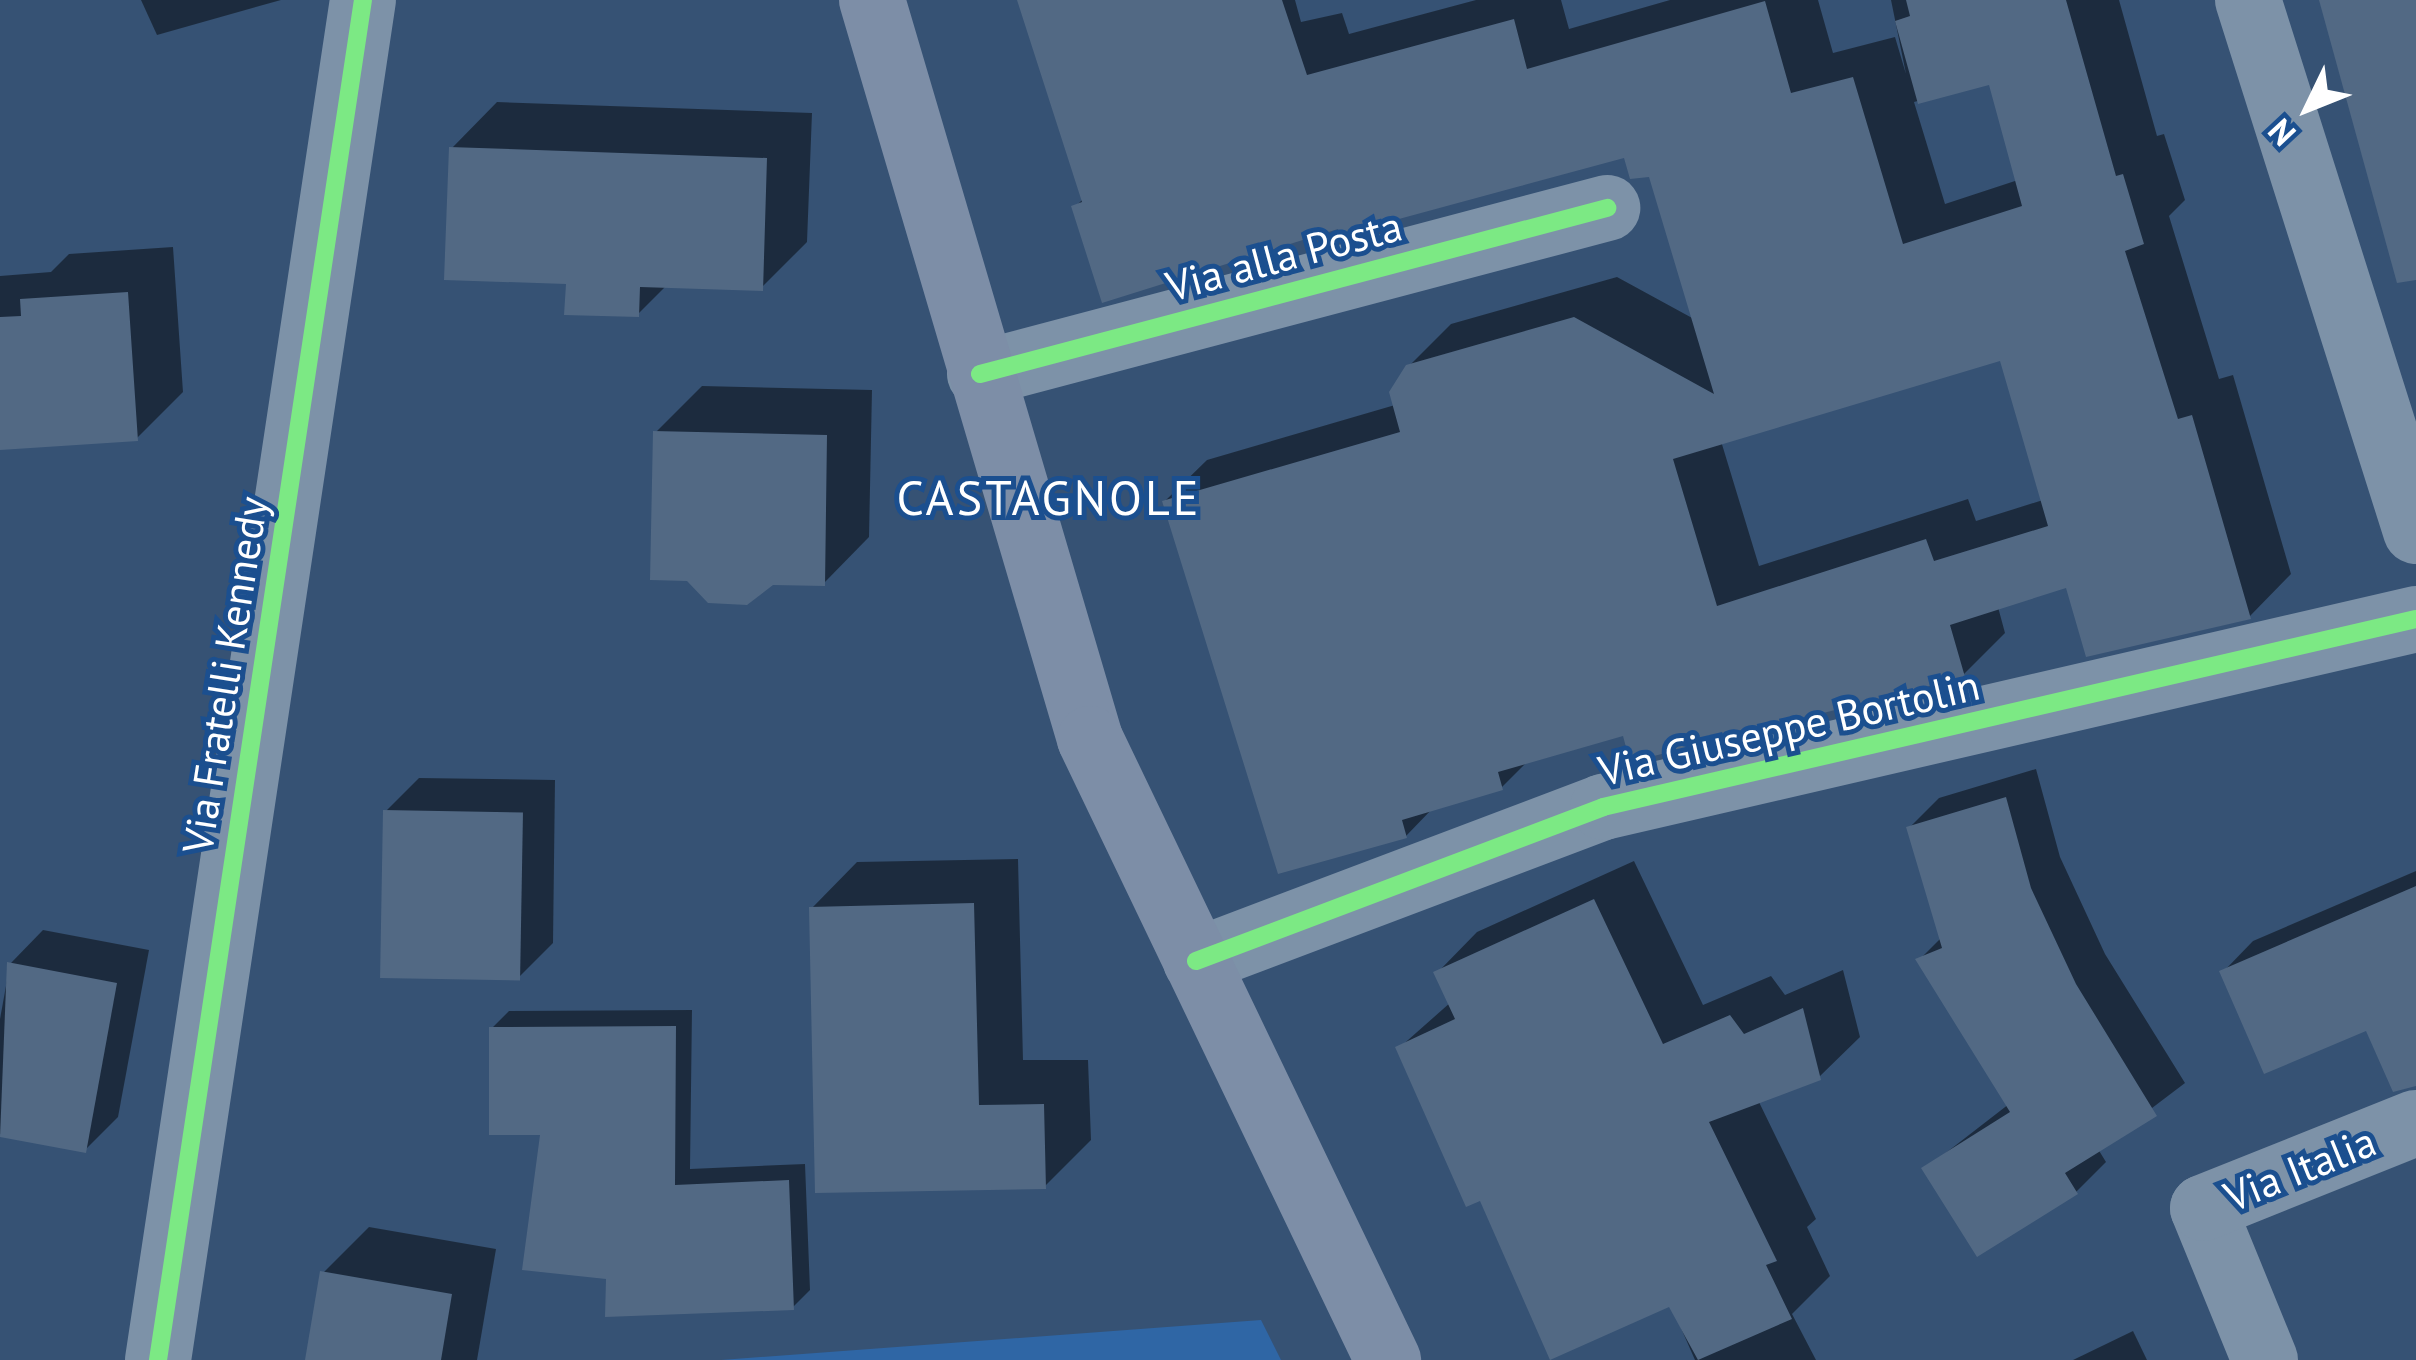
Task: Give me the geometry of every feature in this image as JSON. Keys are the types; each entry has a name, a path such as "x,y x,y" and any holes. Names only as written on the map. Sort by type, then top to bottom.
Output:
{"main road":[{"path":"872,0 1090,739 1388,1360"}],"street":[{"name":"Via Fratelli Kennedy","path":"158,1360 362,0"},
{"path":"2248,0 2416,531"},
{"name":"Via alla Posta","path":"980,374 1606,208"},
{"name":"Via Giuseppe Bortolin","path":"1196,961 1604,807 2416,619"},
{"name":"Via Italia","path":"2265,1360 2203,1208 2416,1123"}],"shaded area":[{"path":"1261,1320 1281,1360 721,1360"}],"building":[{"path":"1017,0 1282,0 1307,75 1514,19 1527,69 1765,1 1791,93 1853,77 1903,244 2022,206 1989,85 1918,104 1895,21 1910,16 1906,0 2066,0 2116,176 2123,174 2144,244 2125,251 2178,419 2192,415 2251,619 2086,657 2066,588 1950,625 1965,677 1630,762 1623,736 1498,772 1503,790 1402,820 1407,838 1278,874 1162,501 1400,432 1389,392 1406,365 1574,317 1714,394 1649,177 1630,179 1624,158 1340,235 1338,229 1102,303 1071,206 1082,202","holes":["2000,361 2048,526 1934,561 1926,539 1717,606 1673,459"]},
{"path":"2319,0 2416,0 2416,280 2397,283"},
{"path":"449,147 767,158 763,291 640,287 639,317 564,315 566,284 444,280"},
{"path":"128,292 138,441 0,450 0,317 21,316 20,299"},
{"path":"653,431 827,435 825,586 773,585 747,605 708,603 687,581 650,580"},
{"path":"2006,797 2031,888 2076,984 2157,1116 2065,1173 2078,1194 1977,1257 1921,1168 2010,1112 1915,959 1942,948 1906,827"},
{"path":"383,810 523,812 520,980 380,978"},
{"path":"2416,886 2416,1086 2393,1092 2366,1031 2264,1074 2219,971"},
{"path":"1594,899 1663,1044 1730,1015 1744,1034 1803,1008 1821,1080 1709,1122 1777,1261 1766,1265 1792,1319 1698,1360 1669,1307 1550,1360 1480,1201 1466,1207 1395,1047 1455,1019 1433,972"},
{"path":"974,903 979,1105 1044,1104 1046,1189 815,1193 809,907"},
{"path":"7,962 117,983 86,1153 0,1137"},
{"path":"676,1026 675,1185 789,1180 794,1310 605,1317 606,1279 522,1270 540,1135 489,1135 489,1027"},
{"path":"320,1271 452,1294 441,1360 305,1360"}],"cycle path":[{"path":"158,1360 363,0"},
{"path":"980,374 1607,208"},
{"path":"1196,961 1603,807 2416,619"}],"district":[{"name":"CASTAGNOLE","path":"1049,498"}]}
